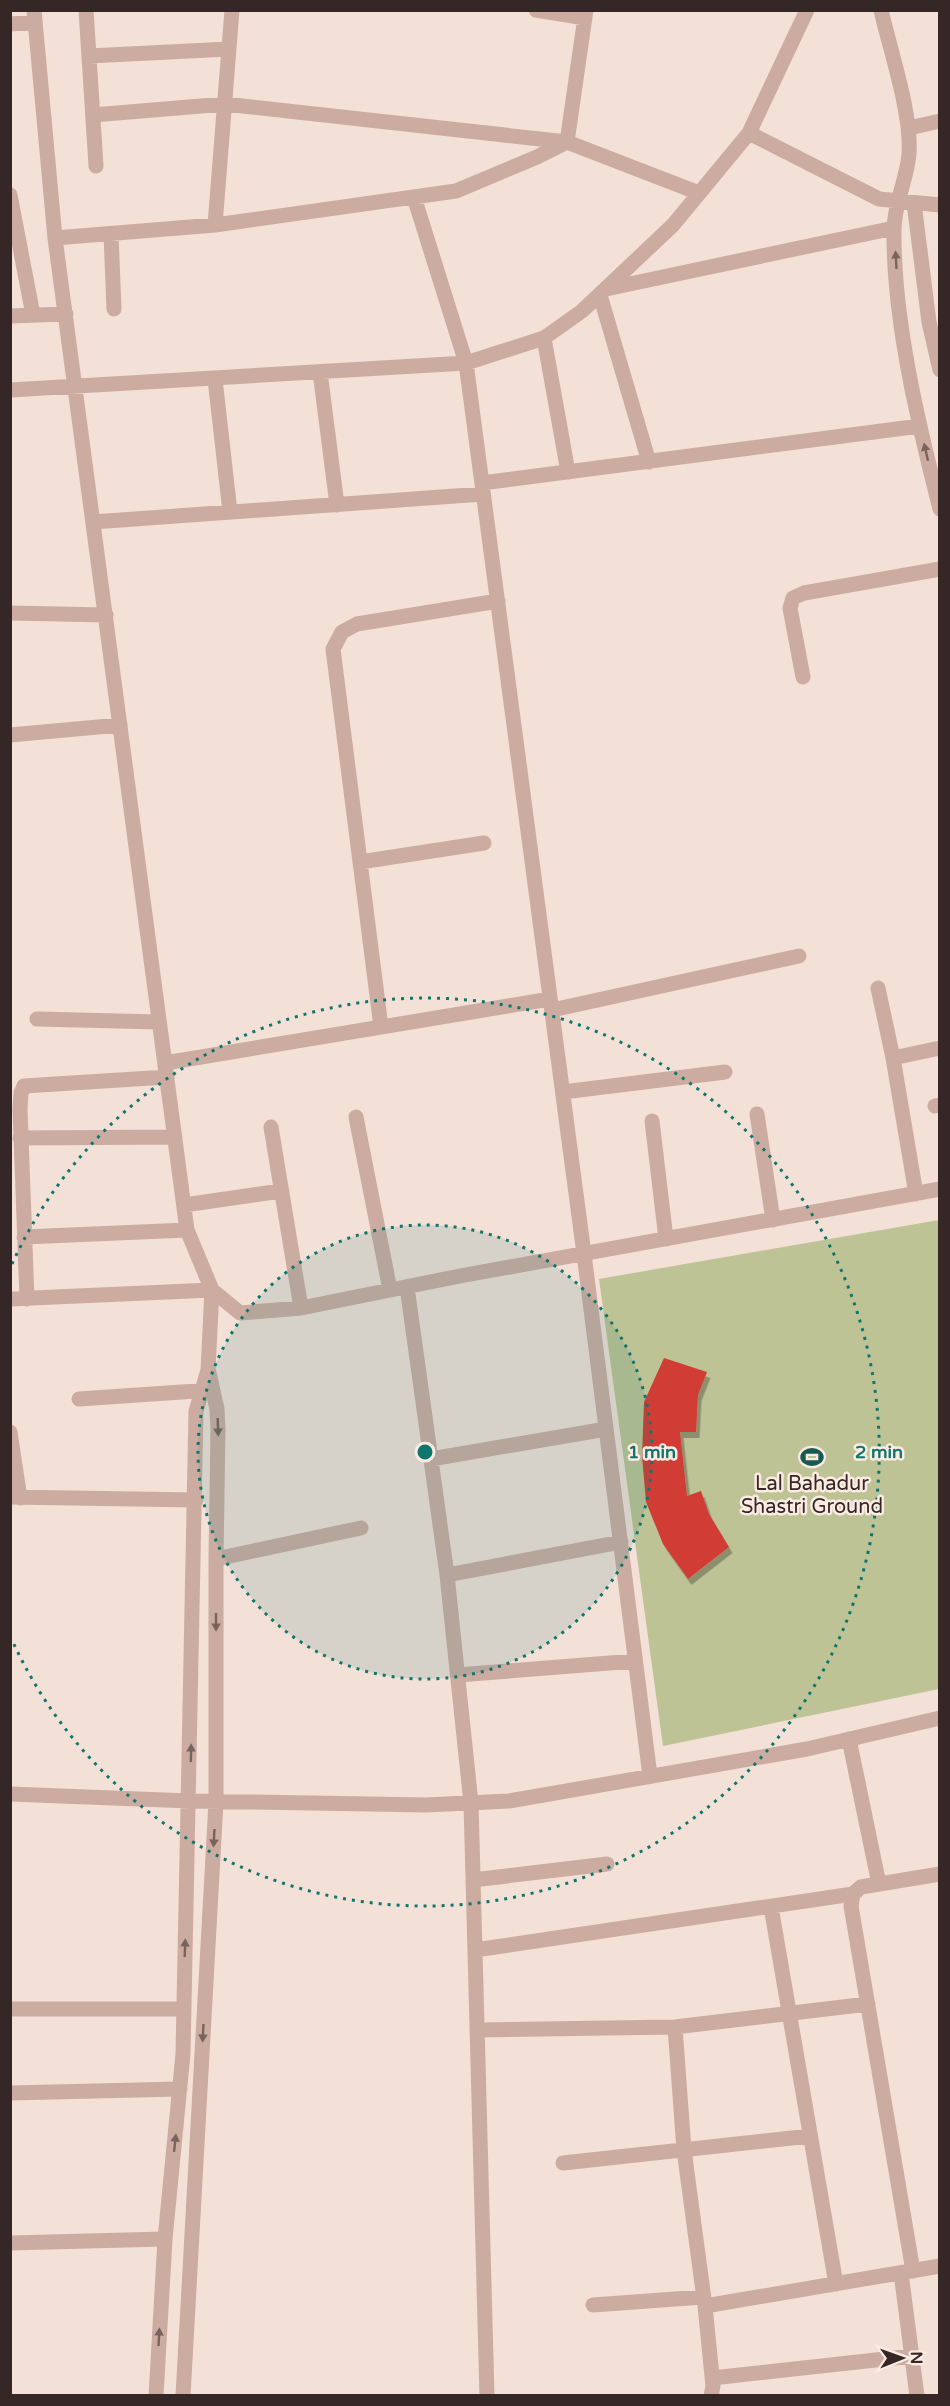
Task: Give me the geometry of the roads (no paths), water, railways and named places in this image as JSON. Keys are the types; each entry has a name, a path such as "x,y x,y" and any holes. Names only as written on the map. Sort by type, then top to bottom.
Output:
{"street":[{"path":"86,10 96,166"},
{"path":"215,225 232,10"},
{"path":"536,10 585,14 567,141"},
{"path":"10,390 75,388 466,363 544,338 582,311 673,225 749,133 807,10"},
{"path":"881,10 909,128 906,203 939,370"},
{"path":"10,24 35,16 55,238 187,1230 212,1290 208,1390 218,1429 216,1802 183,2396"},
{"path":"89,56 229,49"},
{"path":"93,115 225,104 567,141 699,193"},
{"path":"909,128 939,121"},
{"path":"749,133 879,199 939,205"},
{"path":"55,238 215,225 456,191 537,157 567,141"},
{"path":"10,195 33,315"},
{"path":"414,197 466,363 563,1092 650,1776"},
{"path":"906,203 894,228 903,329 920,426 939,506"},
{"path":"603,292 894,228"},
{"path":"111,234 114,309"},
{"path":"603,292 649,462"},
{"path":"10,316 66,314"},
{"path":"544,338 568,472"},
{"path":"320,372 338,505"},
{"path":"215,379 230,512"},
{"path":"93,522 338,505 483,489 568,472 920,426"},
{"path":"803,677 791,615 793,598 804,592 939,569"},
{"path":"381,1027 333,649 342,632 357,624 498,601"},
{"path":"10,613 106,615"},
{"path":"10,735 120,725"},
{"path":"360,862 484,843"},
{"path":"27,1299 20,1138 21,1093 24,1086 166,1070 381,1027 551,1005 799,956"},
{"path":"878,988 893,1058 916,1194"},
{"path":"37,1019 159,1022"},
{"path":"893,1058 939,1048"},
{"path":"563,1092 724,1072"},
{"path":"757,1114 773,1220"},
{"path":"356,1117 390,1290"},
{"path":"652,1121 666,1239"},
{"path":"271,1127 301,1308"},
{"path":"20,1138 175,1137"},
{"path":"10,1299 212,1290 240,1313 301,1308 939,1189"},
{"path":"184,1205 281,1191"},
{"path":"24,1237 187,1230"},
{"path":"407,1287 447,1575 471,1803 487,2396"},
{"path":"79,1399 208,1390"},
{"path":"156,2396 165,2239 183,2054 190,1801 196,1411 208,1390"},
{"path":"431,1459 606,1429"},
{"path":"10,1432 15,1498 196,1500"},
{"path":"216,1559 361,1528"},
{"path":"447,1575 621,1542"},
{"path":"458,1675 635,1661"},
{"path":"10,1794 216,1802 426,1805 509,1802 807,1749 939,1718"},
{"path":"849,1739 879,1884"},
{"path":"473,1880 607,1864"},
{"path":"475,1950 853,1894 861,1887 939,1874"},
{"path":"853,1894 851,1906 868,2004 907,2272 917,2396"},
{"path":"771,1907 836,2284"},
{"path":"477,2030 675,2026 868,2004"},
{"path":"10,2009 183,2008"},
{"path":"675,2026 684,2150 704,2302 712,2378 711,2396"},
{"path":"10,2093 180,2089"},
{"path":"563,2163 810,2136"},
{"path":"10,2243 165,2239"},
{"path":"593,2305 704,2302 836,2284 939,2266"},
{"path":"712,2378 912,2356"}],"place":[{"name":"Lal Bahadur Shastri Ground","path":"812,1457"}]}
